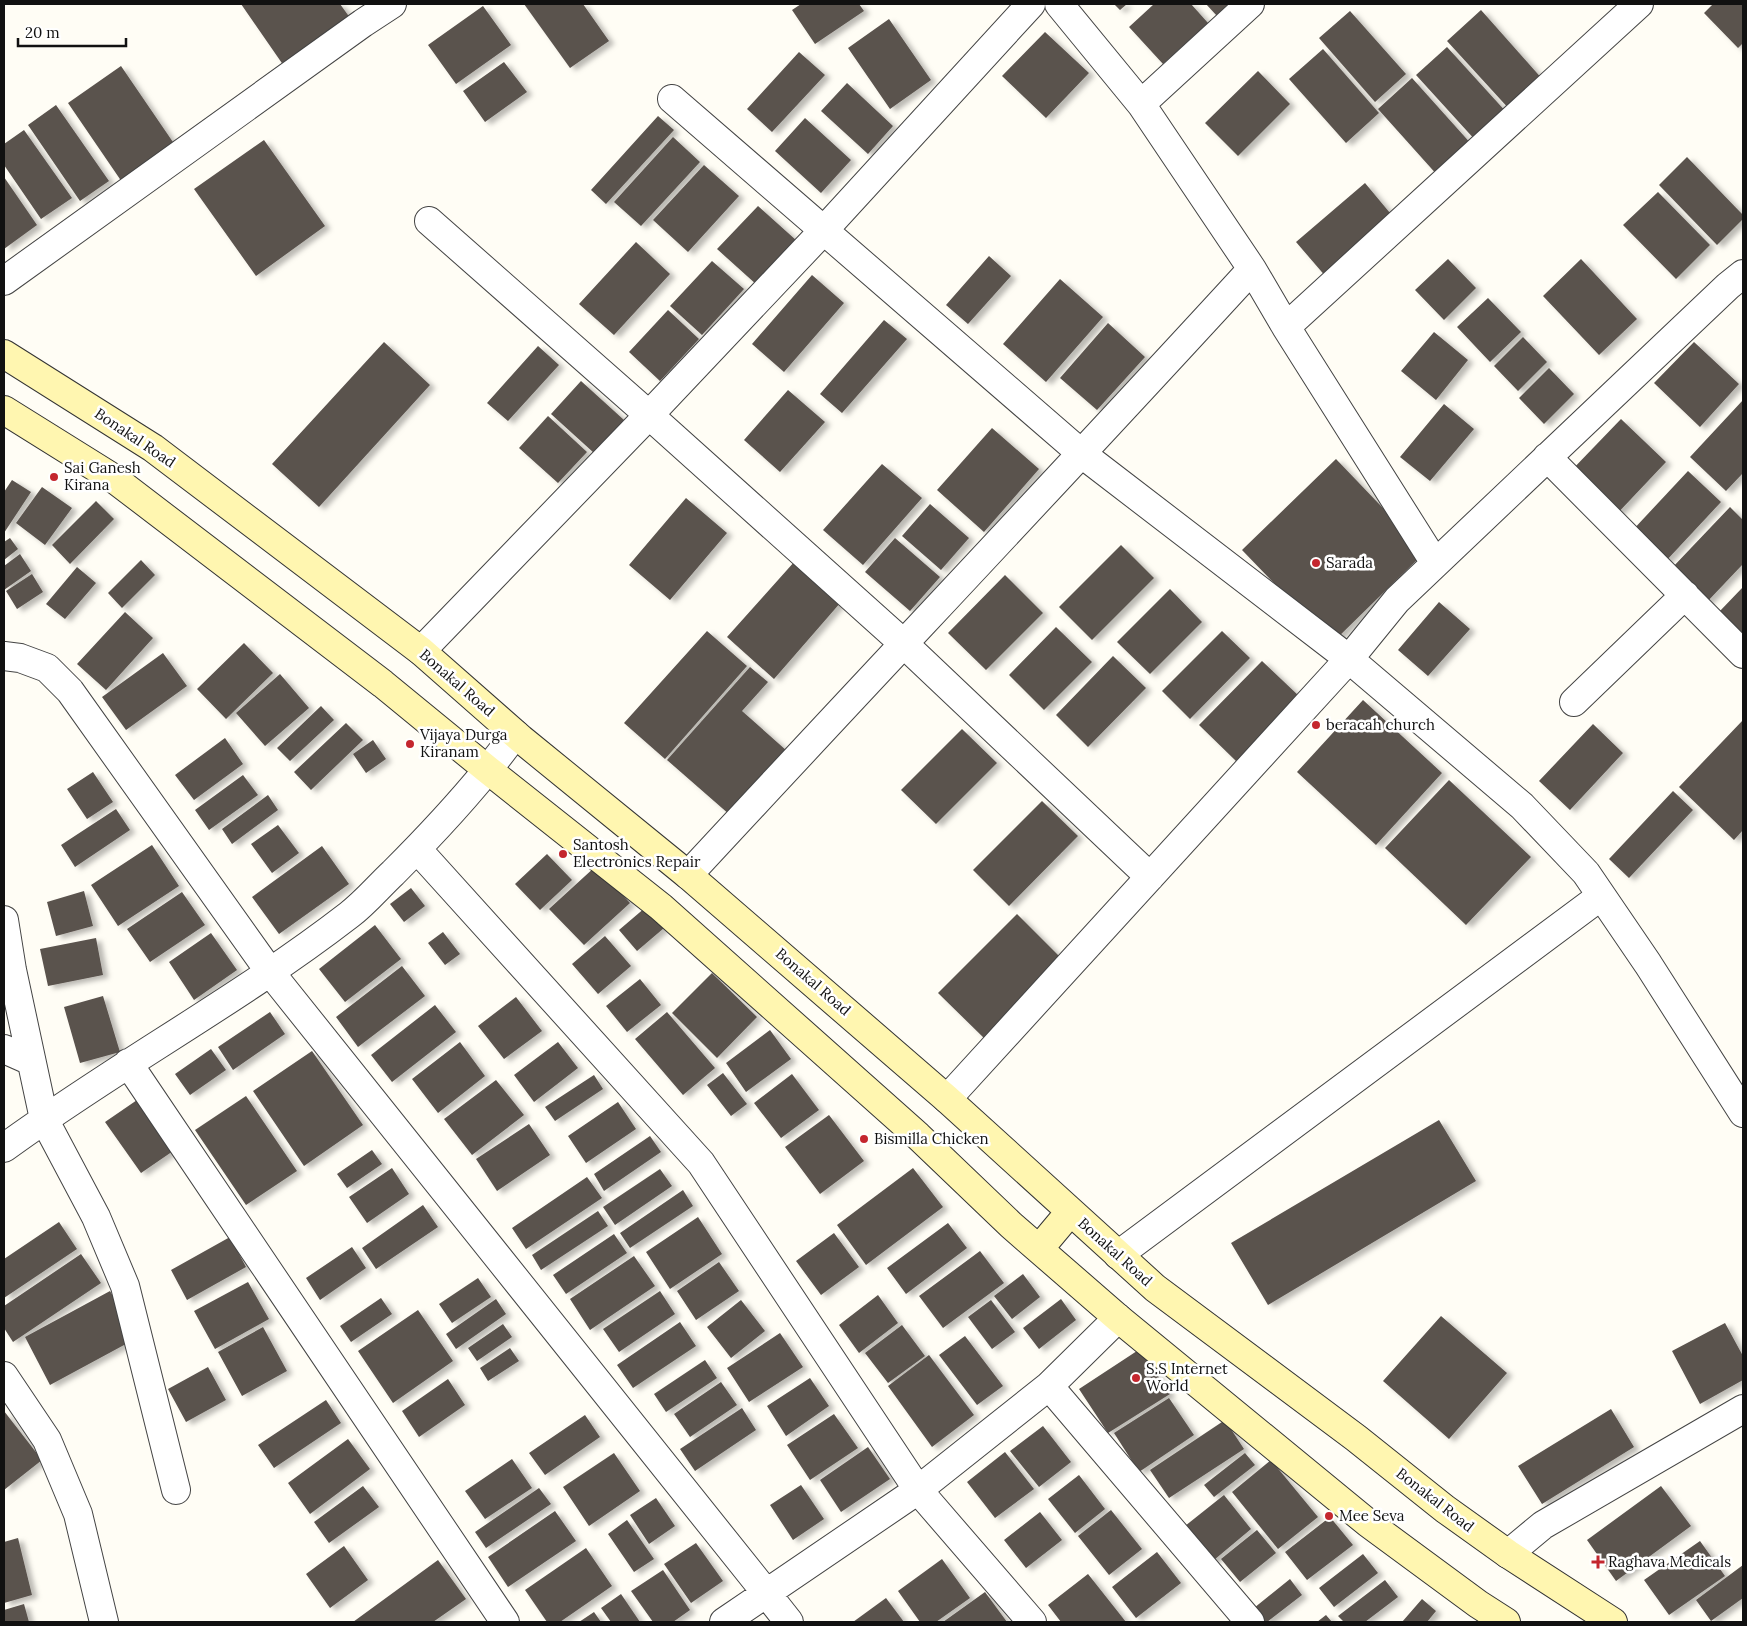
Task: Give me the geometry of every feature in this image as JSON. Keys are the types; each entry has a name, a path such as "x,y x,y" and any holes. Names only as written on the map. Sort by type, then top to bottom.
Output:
{"main road":[{"name":"Bonakal Road","path":"4,354 153,448 421,651 516,734 688,875 948,1099 1155,1288 1356,1438 1445,1510 1508,1554 1613,1622"},
{"path":"4,410 113,478 383,684 488,770 661,906 918,1136 1011,1225 1118,1318 1368,1523 1478,1604 1506,1622"},
{"path":"1039,1249 1070,1212"}],"street":[{"path":"4,281 356,13 392,4"},
{"path":"421,651 649,415 824,230 1032,4"},
{"path":"1059,4 1141,104 1252,269 1286,327 1435,563"},
{"path":"1141,104 1250,4"},
{"path":"1286,327 1639,4"},
{"path":"672,100 1082,454 1350,660 1522,806 1586,873 1648,964 1743,1113"},
{"path":"429,221 903,643 1150,877"},
{"path":"688,875 903,643 1082,454 1252,269"},
{"path":"948,1099 1350,660 1397,600 1547,457 1738,287"},
{"path":"1547,457 1743,654"},
{"path":"1574,702 1685,596"},
{"path":"4,656 20,658 47,668 70,691 270,972 788,1622"},
{"path":"4,1148 44,1119 270,972 351,914 417,849 488,770 516,734"},
{"path":"417,849 701,1163 918,1490 1032,1622"},
{"path":"1118,1255 1601,896"},
{"path":"4,920 12,970 44,1119 96,1217 125,1286 176,1490"},
{"path":"4,1049 31,1061"},
{"path":"128,1064 506,1622"},
{"path":"724,1622 918,1490 1049,1386 1118,1318"},
{"path":"4,1376 47,1440 78,1514 104,1622"},
{"path":"1049,1386 1250,1622"},
{"path":"1508,1554 1543,1526 1743,1409"}],"building":[{"path":"241,4 340,4 353,22 286,69"},
{"path":"524,4 583,4 609,41 570,68"},
{"path":"801,4 859,4 864,11 815,44 792,10"},
{"path":"1114,4 1127,4 1120,10"},
{"path":"1154,4 1191,4 1208,23 1163,64 1129,27"},
{"path":"1206,4 1229,4 1217,16"},
{"path":"1713,4 1743,4 1743,43 1738,48 1704,13"},
{"path":"483,6 511,45 456,84 428,45"},
{"path":"1481,10 1544,81 1511,111 1447,41"},
{"path":"1350,11 1406,74 1375,102 1319,38"},
{"path":"889,19 931,80 890,109 848,48"},
{"path":"1045,32 1089,73 1046,118 1002,76"},
{"path":"1447,47 1508,114 1477,142 1416,75"},
{"path":"1323,49 1379,113 1346,143 1289,79"},
{"path":"799,52 825,75 772,132 747,109"},
{"path":"504,62 527,92 485,122 463,91"},
{"path":"121,66 177,148 124,185 68,103"},
{"path":"1258,71 1290,104 1238,156 1205,123"},
{"path":"1412,78 1473,146 1439,177 1378,109"},
{"path":"847,83 893,126 868,154 821,111"},
{"path":"56,105 109,181 80,201 28,125"},
{"path":"658,116 674,130 606,204 591,190"},
{"path":"805,118 851,160 821,193 775,151"},
{"path":"24,130 72,198 41,219 4,165 4,144"},
{"path":"673,137 700,162 641,226 614,202"},
{"path":"264,140 325,226 256,276 194,189"},
{"path":"1687,157 1743,215 1743,219 1717,245 1659,185"},
{"path":"704,165 739,196 688,252 653,220"},
{"path":"4,177 37,225 4,249"},
{"path":"1365,183 1395,219 1327,278 1296,242"},
{"path":"1658,192 1710,245 1676,279 1623,225"},
{"path":"758,206 797,241 757,285 717,249"},
{"path":"636,242 670,274 614,335 579,304"},
{"path":"989,256 1011,276 968,324 946,305"},
{"path":"1448,259 1476,288 1444,320 1415,290"},
{"path":"1581,259 1637,319 1599,355 1543,296"},
{"path":"712,261 744,289 702,335 670,306"},
{"path":"812,275 844,303 784,372 752,344"},
{"path":"1060,279 1103,317 1046,382 1003,344"},
{"path":"1488,298 1521,332 1490,362 1457,327"},
{"path":"668,310 699,339 660,381 629,352"},
{"path":"884,320 907,339 842,413 820,394"},
{"path":"1108,323 1145,357 1097,410 1060,378"},
{"path":"1434,332 1468,360 1436,400 1401,371"},
{"path":"1523,337 1547,362 1518,391 1494,366"},
{"path":"384,342 430,385 319,507 272,464"},
{"path":"1694,342 1739,384 1700,427 1654,383"},
{"path":"538,346 559,365 508,421 487,403"},
{"path":"1549,368 1574,394 1544,424 1519,398"},
{"path":"581,381 624,420 594,453 551,414"},
{"path":"788,390 825,422 780,472 744,440"},
{"path":"1743,400 1743,473 1726,491 1690,457"},
{"path":"1444,404 1474,429 1430,481 1400,457"},
{"path":"548,416 587,452 558,483 519,448"},
{"path":"1621,419 1666,462 1614,517 1568,474"},
{"path":"992,428 1039,469 984,532 937,490"},
{"path":"1336,459 1425,552 1332,643 1242,550"},
{"path":"882,464 922,498 863,565 823,530"},
{"path":"1688,471 1721,502 1665,562 1631,532"},
{"path":"12,480 31,492 4,533 4,492"},
{"path":"42,487 72,508 45,545 16,523"},
{"path":"686,498 727,533 670,600 629,565"},
{"path":"96,501 114,519 70,564 52,545"},
{"path":"930,504 969,538 941,570 902,536"},
{"path":"1730,507 1743,520 1743,564 1706,603 1671,569"},
{"path":"10,538 18,549 4,560 4,542"},
{"path":"895,538 940,577 910,611 865,572"},
{"path":"1121,545 1154,578 1092,640 1059,607"},
{"path":"20,554 31,571 4,590 4,566"},
{"path":"141,560 155,575 122,608 108,593"},
{"path":"795,561 841,602 774,679 727,637"},
{"path":"77,567 96,583 65,619 46,604"},
{"path":"32,574 43,592 17,609 6,591"},
{"path":"1005,575 1043,613 986,670 948,633"},
{"path":"1743,587 1743,635 1719,612"},
{"path":"1170,589 1202,622 1150,674 1117,642"},
{"path":"1439,602 1470,629 1428,676 1398,650"},
{"path":"125,612 153,638 106,690 77,664"},
{"path":"1056,627 1092,662 1044,710 1009,675"},
{"path":"707,631 747,666 665,759 624,723"},
{"path":"1222,631 1250,658 1190,719 1162,691"},
{"path":"244,643 273,673 226,719 197,689"},
{"path":"163,653 187,686 126,730 102,697"},
{"path":"1113,656 1146,688 1088,747 1056,715"},
{"path":"1262,661 1300,697 1236,761 1199,725"},
{"path":"750,667 768,682 742,711 787,751 730,815 667,760"},
{"path":"280,674 309,708 265,746 236,713"},
{"path":"1363,700 1442,773 1376,845 1297,772"},
{"path":"321,706 334,720 290,761 277,748"},
{"path":"1743,720 1743,830 1734,840 1679,787"},
{"path":"346,723 363,740 311,790 294,772"},
{"path":"1593,724 1623,753 1570,810 1539,781"},
{"path":"962,729 997,763 936,824 901,790"},
{"path":"225,738 243,764 194,800 175,775"},
{"path":"373,740 386,759 366,773 353,754"},
{"path":"93,772 113,802 87,819 67,789"},
{"path":"243,775 258,795 209,830 195,810"},
{"path":"1449,780 1531,857 1466,925 1385,848"},
{"path":"1673,791 1693,810 1629,878 1609,859"},
{"path":"268,795 278,810 232,844 222,829"},
{"path":"1042,801 1078,836 1009,906 973,870"},
{"path":"116,809 130,830 75,867 61,845"},
{"path":"278,825 299,853 272,873 251,844"},
{"path":"152,845 179,886 118,926 91,885"},
{"path":"322,846 349,884 279,934 252,897"},
{"path":"547,854 572,880 540,910 515,884"},
{"path":"596,866 630,903 584,945 549,909"},
{"path":"411,888 425,906 404,922 390,904"},
{"path":"84,891 93,926 56,936 47,902"},
{"path":"182,892 205,925 150,962 127,929"},
{"path":"646,907 664,928 637,951 619,930"},
{"path":"1017,914 1064,961 986,1040 938,993"},
{"path":"375,925 401,959 345,1002 319,969"},
{"path":"443,932 460,954 445,965 428,943"},
{"path":"211,933 237,970 194,1000 169,962"},
{"path":"605,936 631,966 598,994 572,964"},
{"path":"96,938 103,975 48,986 40,949"},
{"path":"402,966 425,996 358,1047 336,1017"},
{"path":"712,973 757,1017 717,1058 672,1013"},
{"path":"640,979 661,1005 627,1032 606,1006"},
{"path":"103,996 120,1052 80,1063 64,1007"},
{"path":"516,997 542,1031 504,1059 478,1026"},
{"path":"435,1005 456,1032 392,1082 371,1055"},
{"path":"270,1012 285,1034 233,1070 218,1047"},
{"path":"667,1012 715,1068 683,1095 635,1039"},
{"path":"770,1030 791,1059 746,1092 726,1063"},
{"path":"460,1042 485,1076 438,1113 412,1079"},
{"path":"558,1042 578,1068 534,1102 514,1075"},
{"path":"211,1049 226,1070 190,1095 175,1074"},
{"path":"312,1051 363,1125 304,1166 253,1091"},
{"path":"723,1073 747,1104 731,1116 707,1085"},
{"path":"792,1074 819,1110 781,1138 754,1103"},
{"path":"594,1075 603,1089 555,1121 545,1107"},
{"path":"496,1080 524,1115 472,1155 444,1119"},
{"path":"246,1096 297,1171 246,1205 195,1130"},
{"path":"140,1098 176,1149 141,1173 105,1122"},
{"path":"618,1102 636,1129 586,1163 568,1136"},
{"path":"829,1115 864,1161 820,1194 785,1147"},
{"path":"1439,1120 1476,1181 1268,1305 1231,1243"},
{"path":"529,1124 550,1155 497,1191 476,1159"},
{"path":"650,1136 661,1152 604,1191 594,1174"},
{"path":"372,1150 382,1164 347,1188 337,1174"},
{"path":"392,1168 409,1194 367,1223 349,1197"},
{"path":"913,1168 943,1207 866,1265 837,1225"},
{"path":"660,1169 672,1186 615,1225 603,1207"},
{"path":"587,1177 602,1198 526,1249 512,1228"},
{"path":"683,1190 693,1206 630,1248 620,1233"},
{"path":"423,1205 438,1227 376,1269 362,1248"},
{"path":"598,1211 608,1226 541,1270 532,1255"},
{"path":"698,1217 722,1254 670,1289 646,1252"},
{"path":"59,1222 77,1249 4,1298 4,1259"},
{"path":"948,1223 967,1248 906,1294 887,1268"},
{"path":"834,1233 859,1267 821,1295 796,1261"},
{"path":"614,1234 627,1253 566,1294 553,1275"},
{"path":"230,1237 246,1267 187,1300 171,1270"},
{"path":"352,1247 366,1268 320,1300 306,1278"},
{"path":"980,1251 1004,1283 943,1328 919,1296"},
{"path":"81,1254 101,1283 13,1342 4,1328 4,1306"},
{"path":"634,1256 655,1286 590,1330 570,1299"},
{"path":"719,1262 739,1291 696,1320 677,1291"},
{"path":"1023,1274 1040,1297 1012,1319 994,1296"},
{"path":"478,1278 491,1297 452,1323 439,1304"},
{"path":"248,1282 269,1319 215,1349 194,1311"},
{"path":"110,1291 137,1338 50,1385 25,1337"},
{"path":"660,1291 675,1314 619,1352 603,1329"},
{"path":"878,1295 898,1323 859,1353 839,1325"},
{"path":"381,1298 392,1314 351,1342 340,1326"},
{"path":"496,1299 506,1314 456,1349 446,1334"},
{"path":"1061,1299 1076,1320 1039,1349 1023,1328"},
{"path":"741,1300 765,1331 731,1358 707,1327"},
{"path":"991,1300 1015,1332 992,1349 968,1317"},
{"path":"418,1310 453,1361 393,1403 358,1351"},
{"path":"1441,1316 1507,1373 1449,1439 1383,1381"},
{"path":"680,1322 696,1346 633,1388 617,1365"},
{"path":"1725,1323 1743,1356 1743,1380 1700,1404 1672,1351"},
{"path":"503,1324 512,1337 477,1361 468,1348"},
{"path":"902,1325 925,1356 888,1383 865,1353"},
{"path":"263,1327 287,1371 242,1396 218,1352"},
{"path":"780,1333 803,1367 749,1402 727,1368"},
{"path":"965,1336 1003,1386 977,1405 939,1355"},
{"path":"510,1348 519,1361 488,1381 480,1368"},
{"path":"1140,1349 1170,1394 1108,1433 1079,1389"},
{"path":"929,1355 974,1415 932,1447 888,1386"},
{"path":"705,1360 717,1378 666,1412 654,1394"},
{"path":"208,1367 226,1400 186,1422 168,1389"},
{"path":"810,1378 829,1406 786,1436 767,1406"},
{"path":"448,1379 465,1405 419,1437 402,1411"},
{"path":"721,1382 737,1405 690,1437 674,1414"},
{"path":"1169,1398 1194,1435 1139,1472 1114,1433"},
{"path":"326,1400 341,1423 274,1468 258,1445"},
{"path":"742,1408 756,1430 695,1471 680,1449"},
{"path":"1611,1409 1634,1447 1542,1504 1518,1466"},
{"path":"4,1411 42,1460 4,1490"},
{"path":"834,1414 858,1448 810,1480 787,1445"},
{"path":"585,1415 600,1437 545,1475 529,1453"},
{"path":"1225,1420 1244,1449 1169,1498 1150,1470"},
{"path":"1043,1426 1071,1462 1039,1487 1010,1451"},
{"path":"348,1439 370,1469 310,1514 288,1483"},
{"path":"868,1447 890,1479 841,1512 820,1480"},
{"path":"1005,1452 1034,1489 995,1518 967,1482"},
{"path":"614,1453 640,1491 589,1526 563,1487"},
{"path":"1245,1453 1255,1465 1214,1497 1204,1485"},
{"path":"512,1459 532,1488 485,1519 465,1491"},
{"path":"1271,1460 1318,1517 1278,1549 1232,1492"},
{"path":"1079,1475 1105,1509 1075,1533 1048,1499"},
{"path":"801,1485 824,1519 793,1540 770,1505"},
{"path":"363,1486 379,1507 329,1543 314,1522"},
{"path":"1661,1486 1691,1526 1616,1581 1587,1540"},
{"path":"539,1488 551,1504 486,1548 475,1532"},
{"path":"1224,1495 1251,1529 1208,1565 1180,1530"},
{"path":"656,1498 675,1526 649,1544 630,1515"},
{"path":"1111,1510 1142,1549 1109,1575 1078,1536"},
{"path":"555,1511 576,1541 508,1587 488,1557"},
{"path":"1040,1512 1062,1540 1026,1568 1004,1540"},
{"path":"1330,1517 1353,1545 1307,1580 1285,1552"},
{"path":"627,1520 654,1559 634,1572 608,1534"},
{"path":"1257,1530 1276,1553 1240,1582 1221,1559"},
{"path":"18,1538 32,1595 4,1603 4,1542"},
{"path":"1700,1541 1725,1576 1669,1615 1644,1580"},
{"path":"696,1543 723,1581 691,1603 664,1564"},
{"path":"344,1546 368,1580 330,1608 306,1574"},
{"path":"586,1548 612,1586 560,1622 547,1622 525,1590"},
{"path":"1157,1552 1181,1583 1136,1618 1112,1587"},
{"path":"1363,1554 1378,1573 1334,1607 1319,1588"},
{"path":"942,1559 970,1598 936,1622 920,1622 898,1591"},
{"path":"438,1560 466,1599 433,1622 353,1622"},
{"path":"1743,1565 1743,1598 1711,1621 1696,1600"},
{"path":"663,1570 690,1610 673,1622 653,1622 631,1591"},
{"path":"1088,1574 1126,1622 1061,1622 1048,1605"},
{"path":"1290,1579 1302,1595 1265,1622 1254,1608"},
{"path":"1385,1580 1398,1597 1365,1622 1344,1622 1338,1616"},
{"path":"985,1592 1007,1622 943,1622"},
{"path":"621,1594 640,1622 611,1622 601,1608"},
{"path":"886,1598 904,1622 853,1622"},
{"path":"1422,1599 1436,1611 1427,1622 1402,1622"},
{"path":"24,1604 29,1622 4,1622 4,1610"},
{"path":"594,1612 601,1622 579,1622"},
{"path":"1326,1615 1332,1622 1317,1622"}],"place":[{"name":"Sai Ganesh Kirana","path":"54,477"},
{"name":"Sarada","path":"1316,563"},
{"name":"beracah church","path":"1316,725"},
{"name":"Vijaya Durga Kiranam","path":"410,744"},
{"name":"Santosh Electronics Repair","path":"563,854"},
{"name":"Bismilla Chicken","path":"864,1139"},
{"name":"S.S Internet World","path":"1136,1378"},
{"name":"Mee Seva","path":"1329,1516"},
{"name":"Raghava Medicals","path":"1598,1562"}]}
